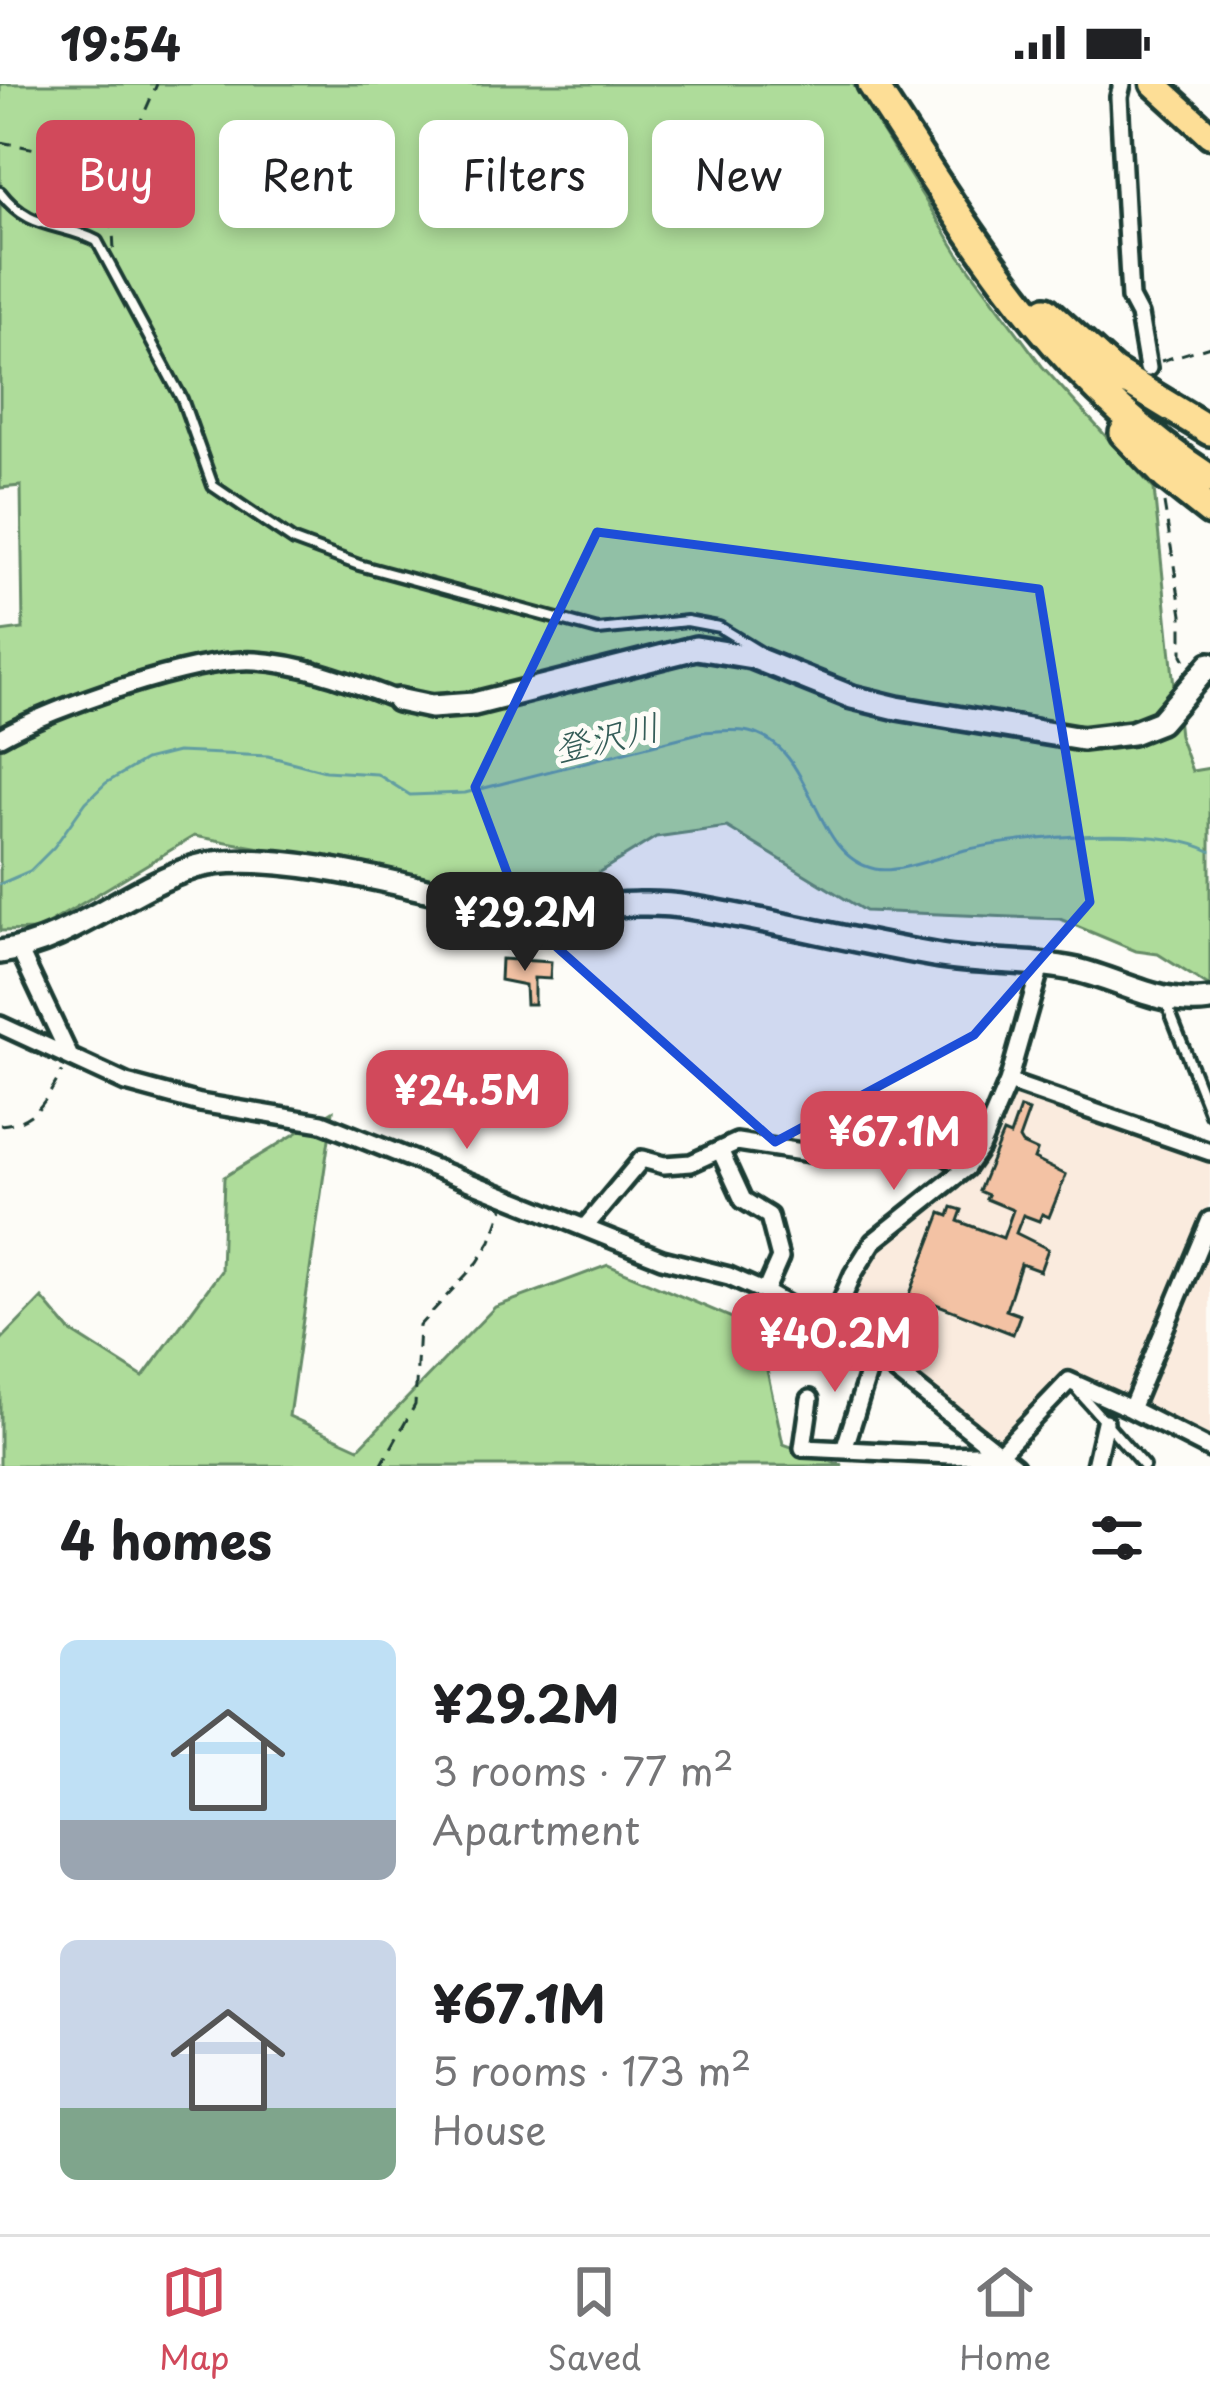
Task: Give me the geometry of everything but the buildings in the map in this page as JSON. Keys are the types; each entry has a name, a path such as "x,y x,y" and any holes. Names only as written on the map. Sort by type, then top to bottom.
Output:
{"highway":[{"path":"872,84 981,252 1118,410 1210,479"},
{"path":"885,84 1029,306 1051,350 1134,444 1210,511"},
{"path":"1029,306 1113,372 1210,431"},
{"path":"1029,306 1130,406 1210,466"}],"main road":[{"path":"1154,84 1210,135"}],"street":[{"path":"1122,84 1130,298 1139,315 1148,364"},
{"path":"0,737 79,701 211,665 252,660 300,666 431,707 474,704 696,647 752,657 852,697 897,708 1082,739 1132,733 1160,722 1206,670"},
{"path":"70,1058 10,951 54,938 166,879 197,867 238,860 297,865 506,909 569,912 612,903 652,902 973,961 1078,970 1166,1000 1210,1000"},
{"path":"830,1327 873,1242 966,1168 980,1148 1008,1082 1041,966"},
{"path":"0,1025 126,1084 200,1103 322,1124 662,1259 729,1276 874,1354 1015,1466"},
{"path":"1008,1082 1210,1152"},
{"path":"585,1227 642,1160 664,1165 691,1163 737,1142 809,1153 900,1136 922,1142 966,1168"},
{"path":"720,1150 743,1200 769,1216 780,1258 765,1292"},
{"path":"1131,1409 1210,1220"},
{"path":"844,1450 874,1354"},
{"path":"810,1400 803,1448 1000,1453 1069,1381 1210,1449"},
{"path":"1096,1466 1105,1422"}],"lane":[{"path":"0,192 13,209 37,224 97,241 182,399 213,486 294,541 358,565 598,630 687,621 719,627 788,671"},
{"path":"1166,1000 1182,1052 1210,1114"},
{"path":"1069,1381 1144,1466"}],"path":[{"path":"141,120 157,84"},
{"path":"0,142 36,149"},
{"path":"113,228 116,276"},
{"path":"1148,364 1210,346"},
{"path":"1163,496 1182,615 1182,655 1206,670"},
{"path":"0,1125 25,1121 39,1112 70,1058"},
{"path":"381,1466 415,1405 419,1326 478,1262 508,1196"}],"highlighted area":[{"path":"597,532 1039,589 1090,902 974,1035 775,1142 524,918 475,787"}],"shaded area":[{"path":"1021,1096 1210,1158 1210,1203 1130,1397 1122,1399 1064,1376 1003,1444 885,1351 845,1326 842,1319 862,1270 882,1242 974,1166 1007,1097"},
{"path":"1210,1238 1210,1444 1140,1409"}],"green space":[{"path":"0,84 853,84 958,253 1042,366 1154,489 1179,736 1192,771 1210,768 1210,987 1158,954 1136,951 1060,919 865,911 727,827 656,837 567,892 500,891 194,836 38,930 0,931 0,632 23,629 21,486 0,488"},
{"path":"333,1111 289,1416 359,1448 495,1307 608,1265 758,1329 783,1444 843,1466 0,1466 0,1341 42,1298 69,1330 143,1377 221,1271 224,1177"}],"waterway":[{"name":"登沢川","path":"0,884 30,871 106,783 145,760 177,752 268,756 325,771 377,774 410,795 465,793 726,730 749,732 771,742 801,778 837,844 853,860 875,869 907,867 965,850 1054,837 1158,838 1210,851"}]}
